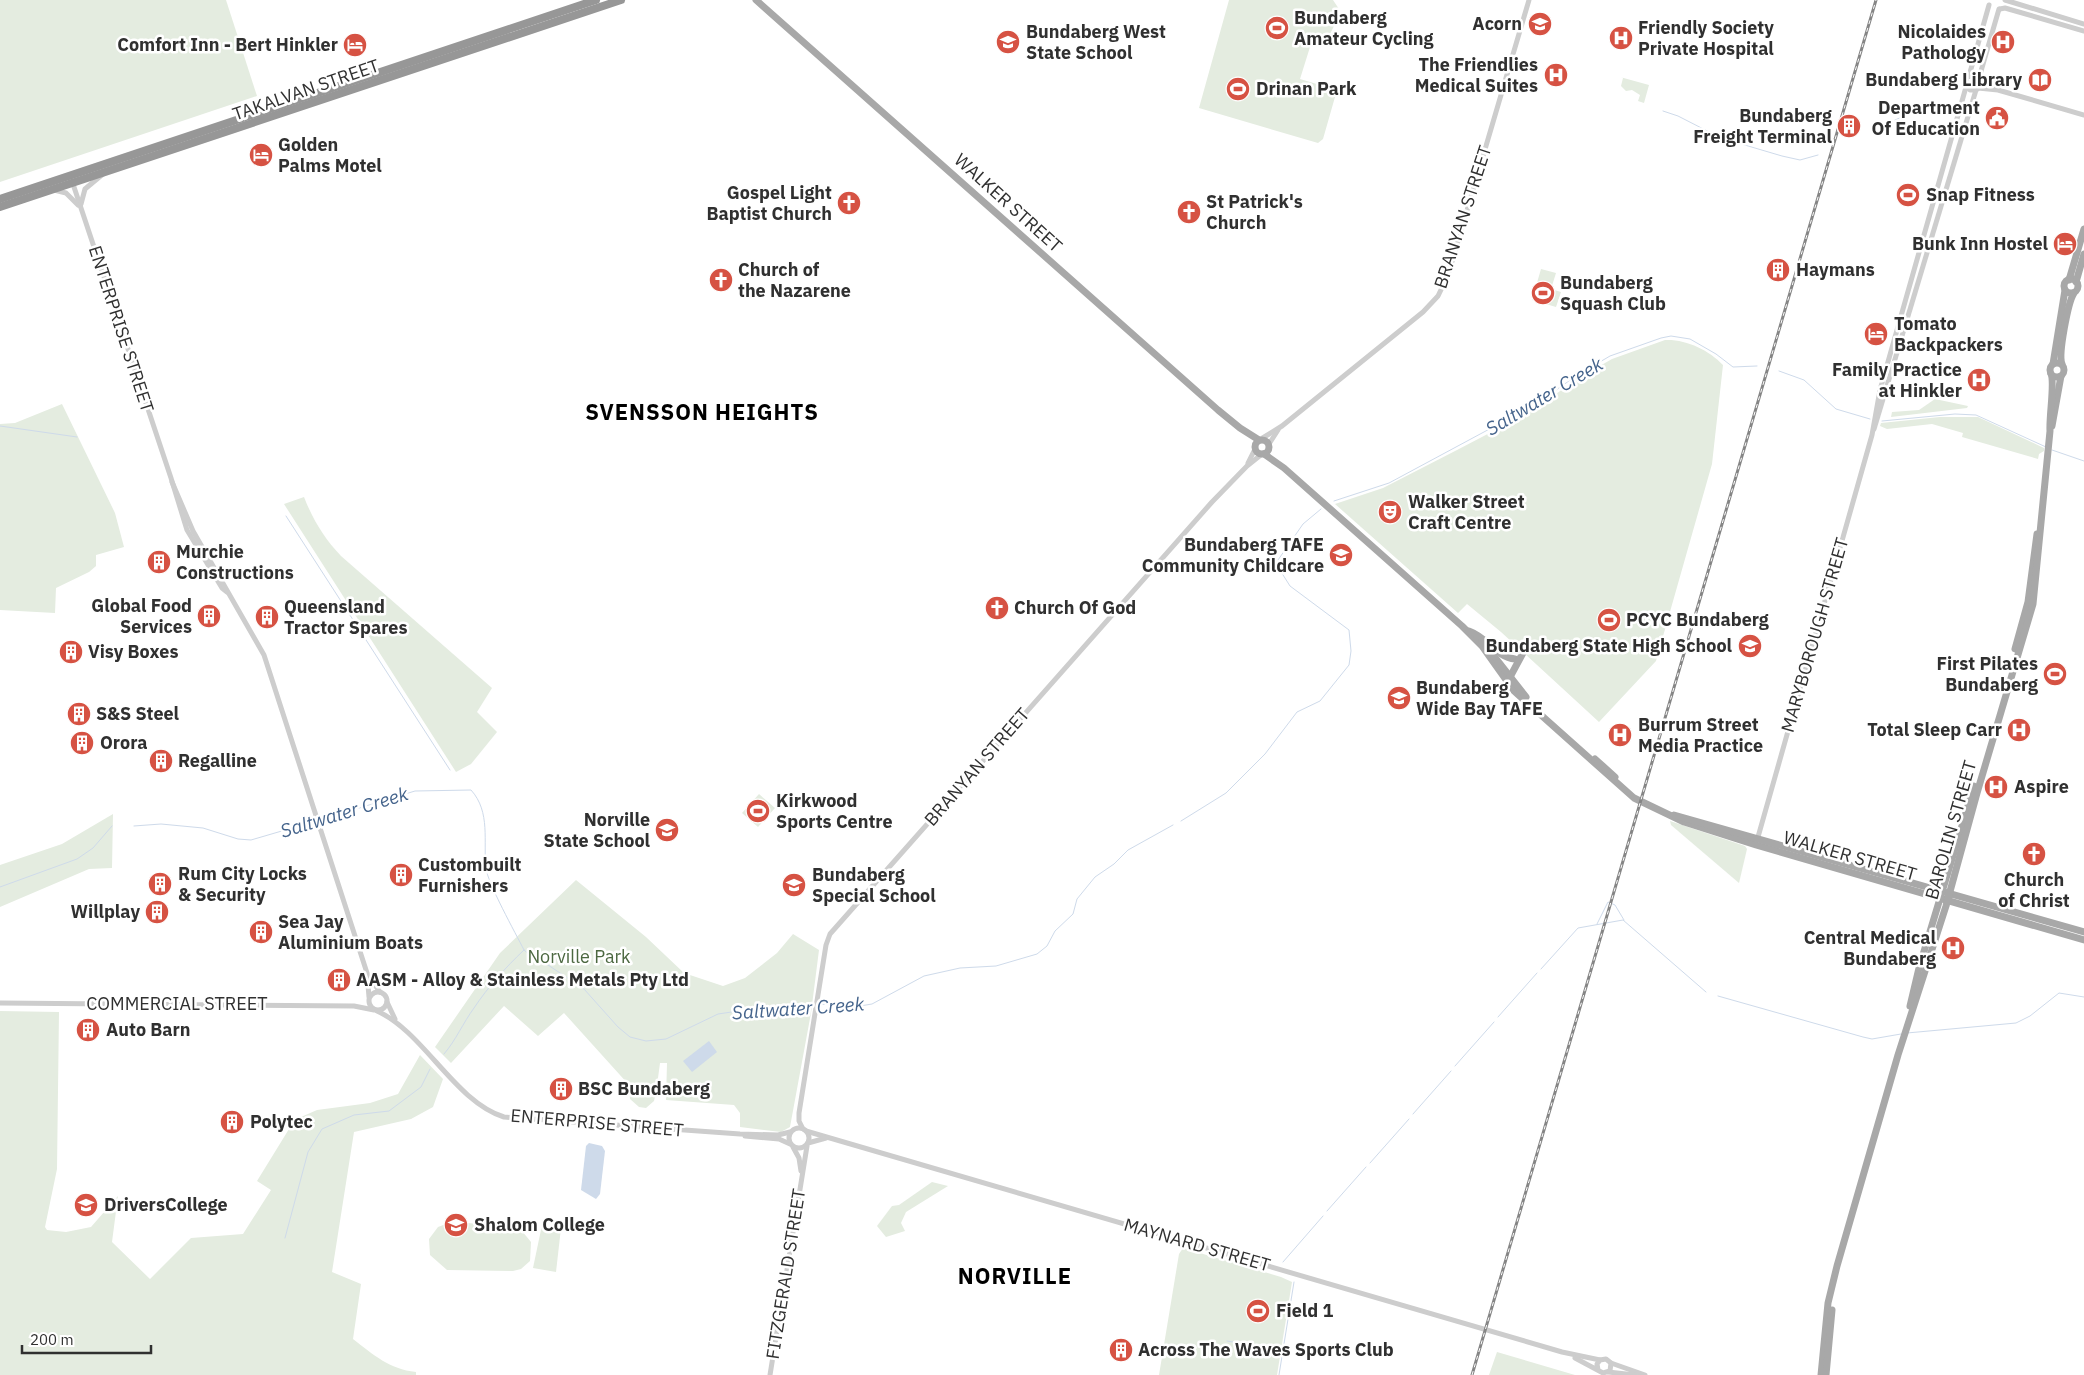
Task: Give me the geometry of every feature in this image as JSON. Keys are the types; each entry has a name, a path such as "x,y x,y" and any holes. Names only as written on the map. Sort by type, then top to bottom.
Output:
{"highway":[{"name":"TAKALVAN STREET","path":"0,199 71,179 596,0"},
{"name":"TAKALVAN STREET","path":"0,207 52,190 71,179 105,172 621,0"}],"main road":[{"name":"WALKER STREET","path":"756,0 1240,428 1269,445 1284,468"},
{"path":"2084,230 2065,285 2053,364 2050,369 2051,374 2057,377 2062,376 2064,370 2060,356 2067,312 2074,293 2078,288 2076,282 2084,254"},
{"path":"2068,280 2076,282"},
{"path":"2065,290 2069,293 2074,293"},
{"path":"2053,364 2062,364"},
{"name":"BAROLIN STREET","path":"2050,431 2049,414 2054,383 2051,374"},
{"name":"BAROLIN STREET","path":"1905,1033 1914,991 2033,604 2050,431 2062,376"},
{"name":"WALKER STREET","path":"1240,428 1254,448 1284,468 1462,626 1482,646 1528,704 1619,787 1640,800 1684,822 1756,845 2004,909 2016,916 2037,922 2084,932"},
{"path":"1254,448 1260,439"},
{"path":"1263,454 1269,445"},
{"name":"WALKER STREET","path":"1462,626 1490,649 1501,669 1536,706 1640,800"},
{"path":"1469,630 1481,636 1504,657 1515,659"},
{"path":"1510,677 1524,651"},
{"name":"WALKER STREET","path":"1667,813 1686,816 1758,837 2037,922 2084,940"},
{"name":"BAROLIN STREET","path":"1821,1375 1828,1303 1898,1055 1929,961 1945,895"},
{"path":"1914,991 1922,969 1929,961"},
{"name":"BAROLIN STREET","path":"1826,1375 1834,1280"}],"street":[{"name":"BRANYAN STREET","path":"1260,439 1282,426 1415,319 1438,296 1448,276 1529,0"},
{"path":"1977,89 1999,9 2005,0 2084,24 2083,31 2018,12 1999,9 1992,8 1989,3"},
{"path":"1989,3 1969,76 1965,81 1966,87 1972,91 1977,89 1998,90 2084,115"},
{"path":"2018,12 2020,5"},
{"path":"1969,76 1974,75 1998,90"},
{"name":"MARYBOROUGH STREET","path":"1872,434 1880,390 1966,87"},
{"name":"MARYBOROUGH STREET","path":"1758,837 1872,434 1887,392 1977,89"},
{"path":"80,207 84,190 105,172"},
{"name":"ENTERPRISE STREET","path":"71,179 172,482 186,530 222,588 228,592 264,655 367,973 369,998"},
{"path":"52,190 66,193 80,207"},
{"name":"BRANYAN STREET","path":"1269,445 1282,426"},
{"name":"BRANYAN STREET","path":"1247,466 1254,448"},
{"name":"BRANYAN STREET","path":"804,1130 799,1121 799,1113 826,945 832,932 1247,466 1263,454"},
{"name":"ENTERPRISE STREET","path":"367,973 380,992"},
{"path":"380,992 385,996 387,1002 385,1008 376,1010 369,1005 369,998 374,993 380,992"},
{"name":"COMMERCIAL STREET","path":"354,1006 369,998"},
{"name":"ENTERPRISE STREET","path":"387,1002 389,1012 399,1025 477,1102 500,1115 524,1119 740,1134 778,1135 791,1131"},
{"name":"COMMERCIAL STREET","path":"0,1003 354,1006 376,1010"},
{"name":"ENTERPRISE STREET","path":"376,1010 399,1025"},
{"name":"BRANYAN STREET","path":"791,1131 799,1113"},
{"path":"804,1130 809,1137 808,1144 801,1148 791,1145 788,1138 791,1131 804,1130"},
{"name":"MAYNARD STREET","path":"804,1130 1562,1352 1600,1360"},
{"name":"ENTERPRISE STREET","path":"740,1134 779,1139 791,1145"},
{"name":"MAYNARD STREET","path":"808,1144 817,1139 831,1138"},
{"name":"FITZGERALD STREET","path":"770,1375 808,1144"},
{"name":"FITZGERALD STREET","path":"791,1145 799,1158 802,1174"},
{"name":"MAYNARD STREET","path":"1562,1352 1598,1370"},
{"path":"1635,1375 1602,1373 1598,1370 1597,1364 1600,1360 1606,1359 1611,1363 1645,1375"},
{"path":"1608,1372 1611,1368 1611,1363"}],"green space":[{"path":"0,0 226,0 257,96 0,182"},
{"path":"1229,0 1333,0 1339,9 1335,23 1327,37 1310,47 1300,79 1337,90 1323,139 1318,143 1199,108"},
{"path":"1620,77 1649,85 1644,103 1638,101 1640,95 1632,90 1626,91 1621,86 1623,78"},
{"path":"1541,269 1556,273 1551,289 1561,292 1556,307 1532,300"},
{"path":"1665,340 1681,341 1697,346 1723,365 1712,464 1656,661 1599,722 1501,632 1467,604 1458,613 1335,504 1383,488 1532,411 1577,379 1612,359"},
{"path":"1935,399 1968,406 1967,408 1891,417 1892,412 1919,410"},
{"path":"62,404 115,513 124,547 96,555 96,566 89,572 56,588 55,613 0,610 0,424 15,423"},
{"path":"1940,417 1978,417 2044,448 2044,451 2039,454 2038,459 1962,437 1963,433 1932,424 1887,429 1880,426 1881,423"},
{"path":"304,497 320,528 341,556 492,688 477,712 497,732 471,764 456,772 284,504"},
{"name":"Kirkwood Sports Centre","path":"759,794 775,808 758,827 742,813"},
{"path":"113,814 112,868 89,869 0,907 0,865 62,844"},
{"path":"1670,821 1745,846 1747,849 1739,883 1671,825"},
{"name":"Norville Park","path":"576,880 646,937 684,973 723,986 745,978 777,953 793,934 819,950 811,1013 790,1127 781,1132 740,1127 740,1113 734,1105 666,1100 667,1063 660,1063 654,1101 646,1108 639,1107 630,1099 629,1085 564,1013 538,1036 504,1006 451,1063 435,1047 500,953"},
{"path":"0,1011 59,1012 57,1169 45,1227 47,1230 66,1232 91,1227 118,1196 112,1242 150,1279 191,1238 243,1234 271,1190 257,1181 289,1129 301,1117 317,1110 370,1103 398,1094 420,1055 443,1079 433,1107 411,1119 354,1132 332,1272 361,1284 353,1339 382,1360 398,1368 416,1372 416,1375 0,1375"},
{"path":"932,1182 948,1186 906,1212 901,1223 905,1231 886,1237 877,1226 892,1206 899,1205"},
{"path":"451,1222 513,1226 522,1231 531,1242 530,1261 521,1269 513,1271 447,1270 430,1255 429,1239 438,1227"},
{"path":"542,1225 561,1228 556,1272 533,1268"},
{"path":"1183,1248 1292,1282 1277,1375 1159,1375 1179,1254"},
{"path":"1497,1352 1575,1375 1489,1375"}],"water":[{"path":"709,1041 717,1052 692,1072 683,1061"},
{"path":"589,1143 602,1146 605,1151 600,1194 596,1199 581,1190 586,1146"}],"waterway":[{"path":"1895,120 1918,110"},
{"path":"1663,111 1678,116 1721,138 1782,156 1800,160 1818,155"},
{"name":"Saltwater Creek","path":"1334,501 1389,483 1536,404 1576,376 1610,356 1661,338 1671,336 1690,339 1716,354 1733,367 1757,366"},
{"name":"Saltwater Creek","path":"1779,371 1804,380 1836,409 1870,419"},
{"name":"Saltwater Creek","path":"1882,421 1955,414 1976,415 2046,447"},
{"path":"0,426 77,437"},
{"name":"Saltwater Creek","path":"2052,450 2084,461"},
{"name":"Saltwater Creek","path":"1181,821 1226,793 1265,754 1297,712 1320,701 1349,665 1351,651 1349,630 1290,586 1278,567 1278,560 1303,524 1321,509"},
{"path":"286,516 450,770"},
{"name":"Saltwater Creek","path":"320,820 415,791 471,790 477,799 484,817 485,858 488,875 496,896 524,950 534,959 542,961 584,989 618,1027 630,1037 646,1041 666,1039 718,1014 772,1006 814,1006"},
{"name":"Saltwater Creek","path":"134,826 161,824 203,828 238,839 251,840 316,821"},
{"name":"Saltwater Creek","path":"818,1005 833,1003 860,1006 872,1004 924,976 960,968 996,966 1037,954 1047,946 1055,931 1073,914 1077,899 1095,877 1114,864 1128,850 1173,825"},
{"name":"Saltwater Creek","path":"0,887 77,859 93,848 112,826"},
{"path":"1597,924 1608,902 1615,905 1624,920"},
{"path":"1541,969 1578,928 1623,920 1706,992"},
{"path":"444,1054 485,993 524,950"},
{"path":"1498,1017 1537,973"},
{"path":"1907,1033 2016,1023 2030,1016 2059,993 2084,997"},
{"path":"1718,996 1872,1039 1901,1034"},
{"path":"1455,1066 1494,1022"},
{"path":"285,1238 308,1152 322,1129 354,1115 389,1111 421,1087 430,1069"},
{"path":"1413,1114 1451,1071"},
{"path":"1370,1163 1409,1119"},
{"path":"1327,1211 1366,1167"},
{"path":"1283,1262 1323,1216"},
{"path":"1279,1375 1294,1282"},
{"path":"1227,1341 1277,1350"}],"railway":[{"path":"1472,1375 1876,0"}],"place":[{"name":"Acorn","path":"1540,24"},
{"name":"Bundaberg Amateur Cycling","path":"1277,28"},
{"name":"Friendly Society Private Hospital","path":"1621,38"},
{"name":"Bundaberg West State School","path":"1008,42"},
{"name":"Nicolaides Pathology","path":"2003,42"},
{"name":"Comfort Inn - Bert Hinkler","path":"355,45"},
{"name":"The Friendlies Medical Suites","path":"1556,75"},
{"name":"Bundaberg Library","path":"2040,80"},
{"name":"Drinan Park","path":"1238,89"},
{"name":"Department Of Education","path":"1997,118"},
{"name":"Bundaberg Freight Terminal","path":"1849,126"},
{"name":"Golden Palms Motel","path":"261,155"},
{"name":"Snap Fitness","path":"1908,195"},
{"name":"Gospel Light Baptist Church","path":"849,203"},
{"name":"St Patrick's Church","path":"1189,212"},
{"name":"Bunk Inn Hostel","path":"2065,244"},
{"name":"Haymans","path":"1778,270"},
{"name":"Church of the Nazarene","path":"721,280"},
{"name":"Bundaberg Squash Club","path":"1543,293"},
{"name":"Tomato Backpackers","path":"1876,334"},
{"name":"Family Practice at Hinkler","path":"1979,380"},
{"name":"Walker Street Craft Centre","path":"1390,512"},
{"name":"Bundaberg TAFE Community Childcare","path":"1341,555"},
{"name":"Murchie Constructions","path":"159,562"},
{"name":"Church Of God","path":"997,608"},
{"name":"Global Food Services","path":"209,616"},
{"name":"Queensland Tractor Spares","path":"267,617"},
{"name":"PCYC Bundaberg","path":"1609,620"},
{"name":"Bundaberg State High School","path":"1750,646"},
{"name":"Visy Boxes","path":"71,652"},
{"name":"First Pilates Bundaberg","path":"2055,674"},
{"name":"Bundaberg Wide Bay TAFE","path":"1399,698"},
{"name":"S&S Steel","path":"79,714"},
{"name":"Total Sleep Carr","path":"2019,730"},
{"name":"Burrum Street Media Practice","path":"1620,735"},
{"name":"Orora","path":"82,743"},
{"name":"Regalline","path":"161,761"},
{"name":"Aspire","path":"1996,787"},
{"name":"Kirkwood Sports Centre","path":"758,811"},
{"name":"Norville State School","path":"667,830"},
{"name":"Church of Christ","path":"2034,854"},
{"name":"Custombuilt Furnishers","path":"401,875"},
{"name":"Rum City Locks & Security","path":"160,884"},
{"name":"Bundaberg Special School","path":"794,885"},
{"name":"Willplay","path":"157,912"},
{"name":"Sea Jay Aluminium Boats","path":"261,932"},
{"name":"Central Medical Bundaberg","path":"1953,948"},
{"name":"AASM - Alloy & Stainless Metals Pty Ltd","path":"339,980"},
{"name":"Auto Barn","path":"88,1030"},
{"name":"BSC Bundaberg","path":"561,1089"},
{"name":"Polytec","path":"232,1122"},
{"name":"DriversCollege","path":"86,1205"},
{"name":"Shalom College","path":"456,1225"},
{"name":"Field 1","path":"1258,1311"},
{"name":"Across The Waves Sports Club","path":"1121,1350"}],"district":[{"name":"SVENSSON HEIGHTS","path":"702,412"},
{"name":"NORVILLE","path":"1015,1276"}]}
